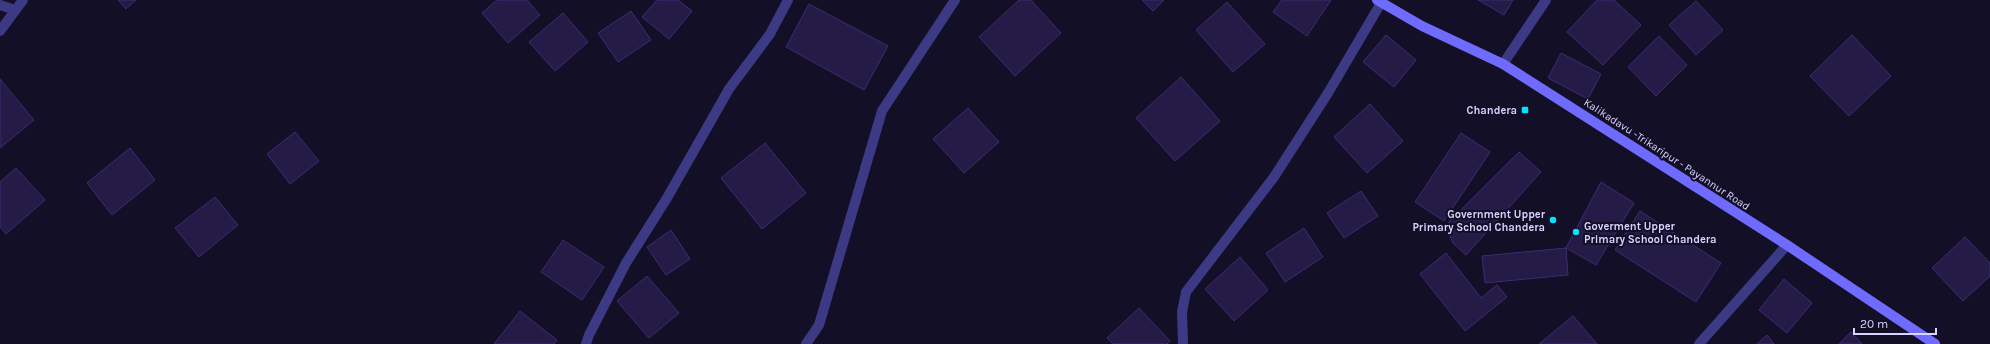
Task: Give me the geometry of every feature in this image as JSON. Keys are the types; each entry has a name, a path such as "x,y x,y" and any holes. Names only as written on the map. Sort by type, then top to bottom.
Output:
{"main road":[{"name":"Kalikadavu -Trikaripur - Payannur Road","path":"1379,1 1422,26 1503,64 1787,245 1935,344"}],"street":[{"path":"0,31 23,0"},
{"path":"586,344 589,334 626,263 667,198 729,89 770,34 788,0"},
{"path":"806,344 819,325 882,111 955,0"},
{"path":"1503,64 1546,0"},
{"path":"1183,344 1182,312 1186,292 1274,177 1328,93 1379,1"},
{"path":"0,5 15,10"},
{"path":"1699,344 1787,245"}],"building":[{"path":"118,0 136,0 126,9"},
{"path":"497,0 527,0 540,15 508,43 482,13"},
{"path":"657,0 678,0 692,11 669,39 642,17"},
{"path":"1019,0 1031,0 1061,33 1015,76 979,37"},
{"path":"1142,0 1164,0 1153,11"},
{"path":"1282,0 1331,0 1307,36 1273,12"},
{"path":"1478,0 1513,0 1504,15"},
{"path":"1597,0 1614,0 1641,25 1603,65 1567,32"},
{"path":"1696,1 1723,30 1696,55 1669,25"},
{"path":"1227,2 1265,44 1233,72 1196,30"},
{"path":"809,4 888,46 864,90 786,47"},
{"path":"631,11 651,40 618,62 598,33"},
{"path":"563,13 588,42 555,71 529,42"},
{"path":"1386,35 1416,60 1394,87 1363,62"},
{"path":"1852,35 1891,76 1849,116 1810,76"},
{"path":"1659,36 1687,65 1656,96 1628,67"},
{"path":"1561,53 1601,74 1588,99 1548,78"},
{"path":"1181,77 1220,121 1175,161 1136,118"},
{"path":"0,79 34,120 0,148"},
{"path":"1370,104 1403,141 1367,173 1334,137"},
{"path":"968,108 999,142 964,173 933,139"},
{"path":"295,132 319,161 290,184 267,154"},
{"path":"1461,133 1490,152 1444,221 1415,202"},
{"path":"765,143 806,193 762,229 721,178"},
{"path":"130,148 155,180 112,215 87,183"},
{"path":"1519,152 1541,172 1466,255 1453,243 1445,226"},
{"path":"16,168 45,200 6,234 0,227 0,182"},
{"name":"Goverment Upper Primary School Chandera","path":"1601,182 1634,203 1596,265 1566,248"},
{"path":"1361,191 1378,216 1344,238 1327,213"},
{"path":"215,197 238,225 199,257 175,228"},
{"name":"Goverment Upper Primary School Chandera","path":"1640,211 1721,263 1696,302 1615,250"},
{"path":"1304,228 1323,257 1285,282 1266,253"},
{"path":"671,230 690,259 666,275 647,247"},
{"path":"1965,237 1990,263 1990,276 1963,301 1932,268"},
{"path":"563,240 604,267 582,300 541,272"},
{"name":"Goverment Upper Primary School Chandera","path":"1566,248 1568,275 1485,283 1482,256"},
{"path":"1446,253 1481,298 1497,285 1507,297 1465,331 1420,274"},
{"path":"1240,257 1268,290 1234,321 1205,289"},
{"path":"647,276 679,313 649,338 617,301"},
{"path":"1784,279 1812,303 1787,333 1759,310"},
{"path":"1139,308 1170,341 1167,344 1113,344 1107,338"},
{"path":"520,311 557,340 554,344 494,344"},
{"path":"1573,316 1597,344 1539,344"},
{"path":"1851,332 1862,344 1839,344"},
{"path":"1767,335 1774,344 1757,344"}],"place":[{"name":"Chandera","path":"1525,110"},
{"name":"Government Upper Primary School Chandera","path":"1553,220"},
{"name":"Goverment Upper Primary School Chandera","path":"1576,232"}]}
